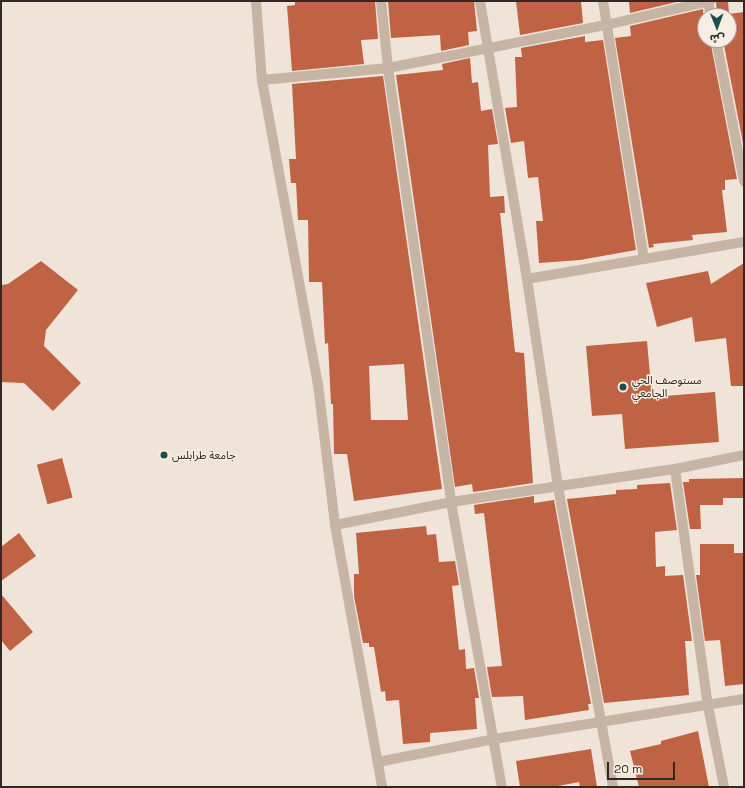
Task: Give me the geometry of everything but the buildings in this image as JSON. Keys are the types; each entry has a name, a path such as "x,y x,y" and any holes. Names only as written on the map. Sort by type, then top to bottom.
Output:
{"street":[{"path":"256,1 262,80 318,384 335,525 382,787"},
{"path":"382,1 388,68 451,502 502,787"},
{"path":"480,1 527,279 558,487 613,787"},
{"path":"603,1 644,259"},
{"path":"262,80 388,68 488,50 606,26 709,1"},
{"path":"718,48 744,181"},
{"path":"527,279 744,242"},
{"path":"335,525 451,502 675,469 744,455"},
{"path":"675,469 708,706 724,787"},
{"path":"378,762 494,739 602,724 744,699"}],"place":[{"name":"مستوصف الحي الجامعي","path":"623,387"},
{"name":"جامعة طرابلس","path":"164,455"}]}
